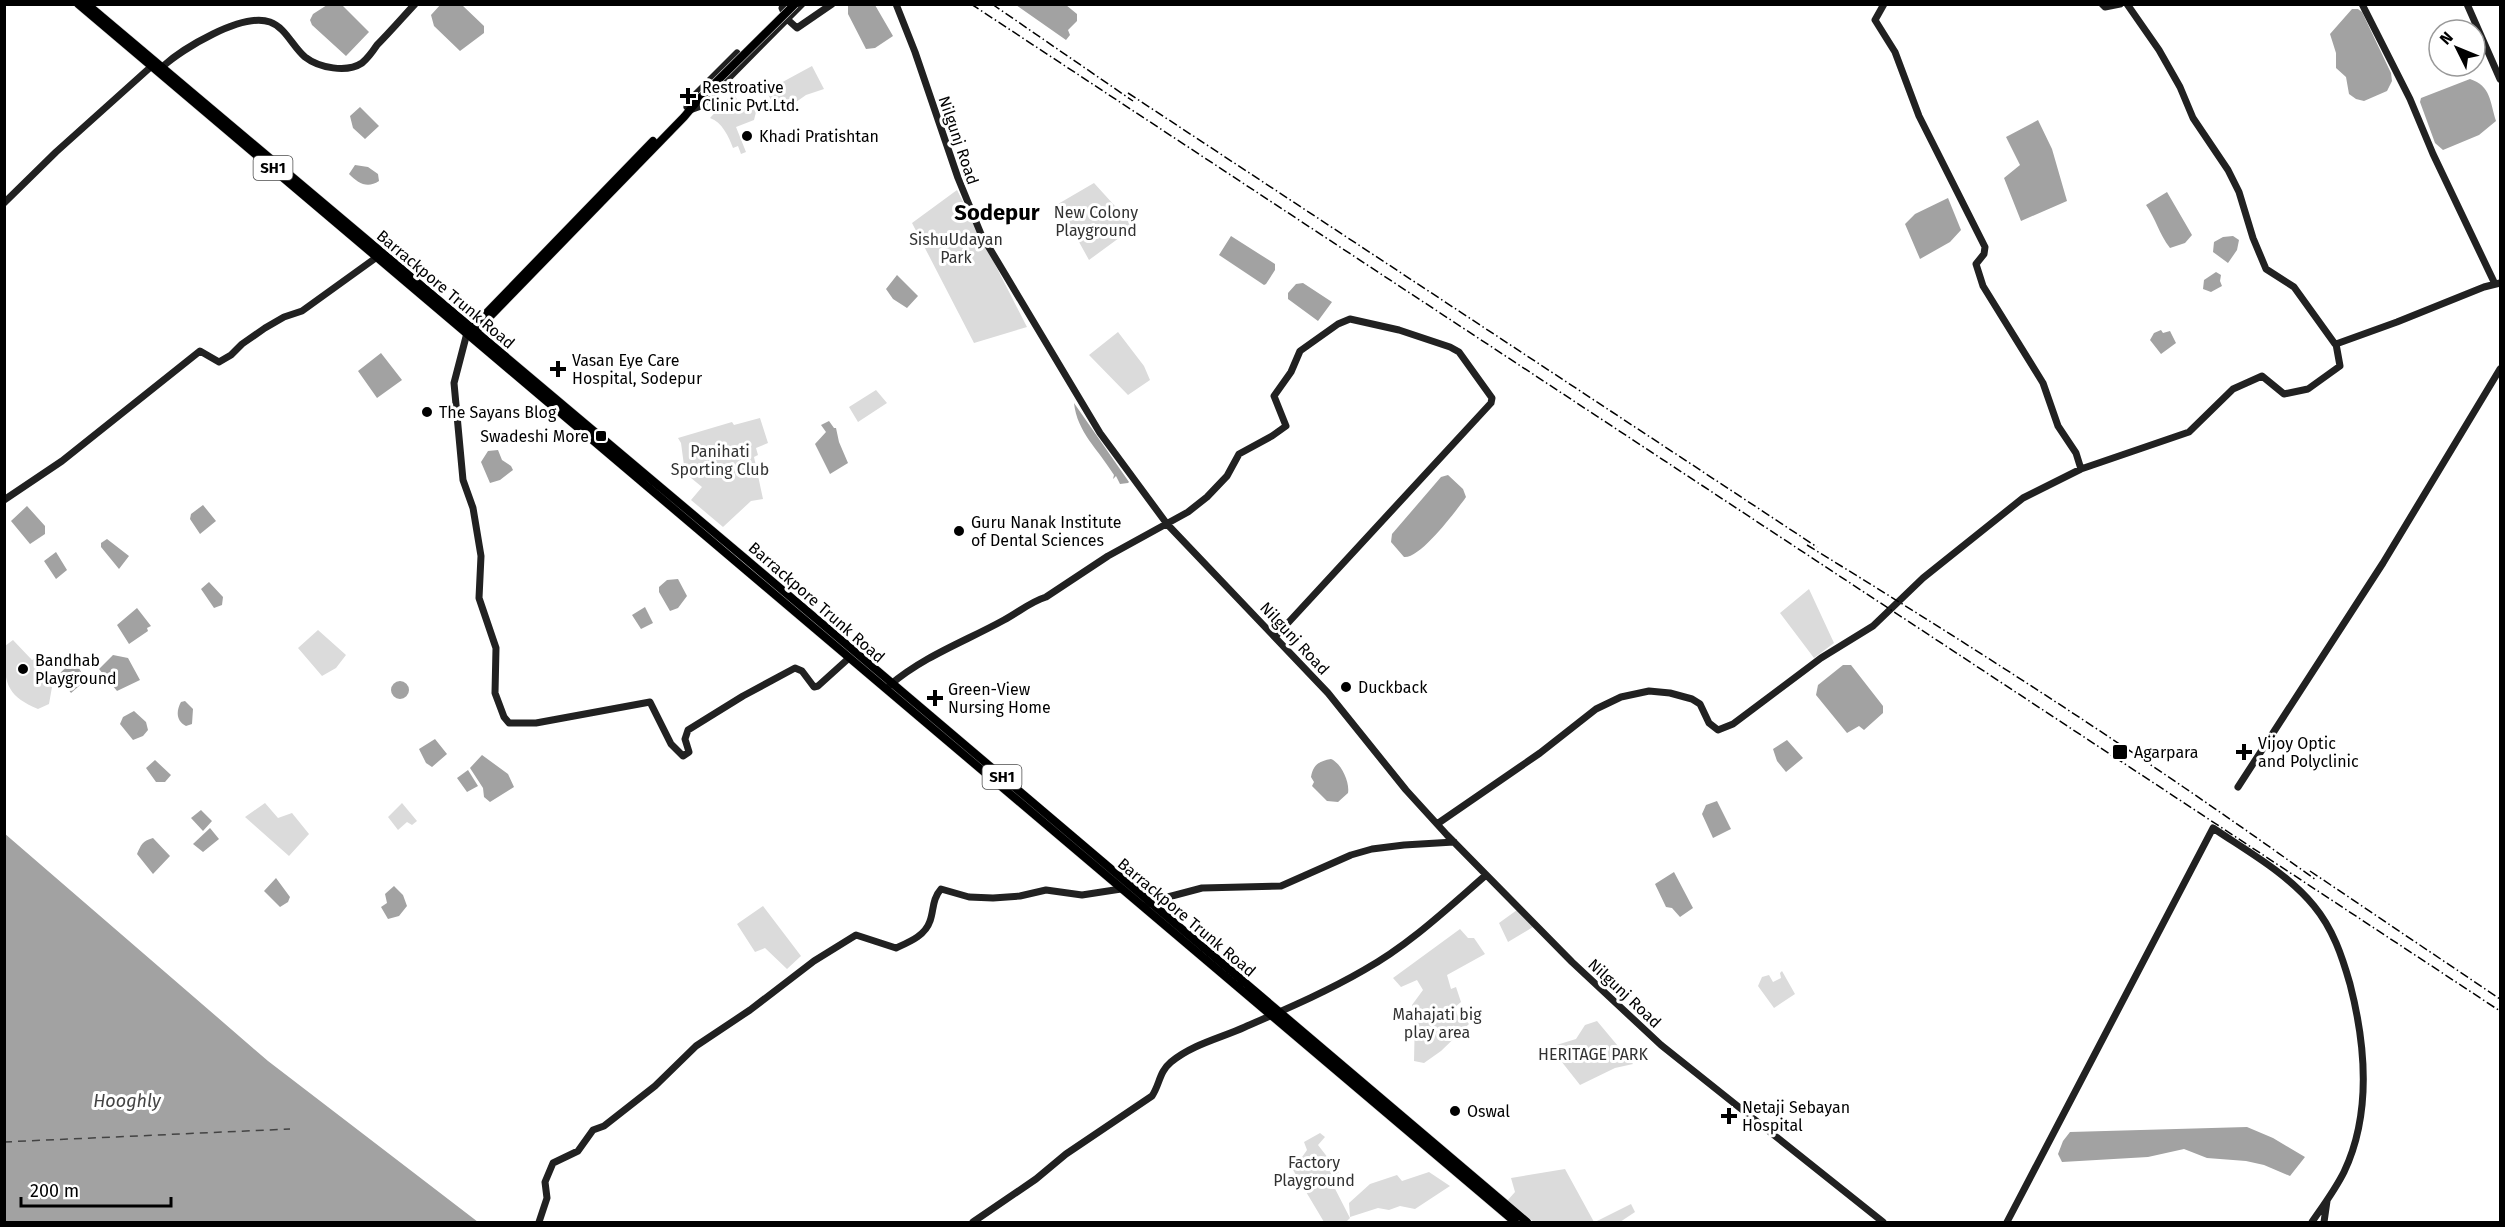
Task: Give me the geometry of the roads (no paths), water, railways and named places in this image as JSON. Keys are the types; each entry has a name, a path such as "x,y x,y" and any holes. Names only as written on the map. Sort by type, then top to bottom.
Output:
{"main road":[{"name":"Barrackpore Trunk Road","path":"78,4 156,65 849,658 889,687 1121,889 1146,905 1278,1011 1527,1222"},
{"name":"Barrackpore Trunk Road","path":"87,4 377,257 889,687 1146,905 1270,1015 1515,1222"},
{"path":"470,334 688,109 795,4"}],"street":[{"path":"4,203 56,152 156,65 226,27 263,21 271,22 281,29 306,58 335,69 349,68 362,63 415,4"},
{"path":"786,4 782,8 787,19 797,28 832,4"},
{"path":"688,109 701,106 801,4"},
{"name":"Nilgunj Road","path":"896,4 958,178 981,234 1100,433 1167,524 1328,693 1406,790 1437,824 1572,962 1661,1045 1883,1222"},
{"path":"1884,4 1875,20 1895,52 1919,116 1984,247 1984,254 1976,264 1983,286 2043,383 2058,426 2076,453 2081,469"},
{"path":"2102,4 2105,7 2120,4"},
{"path":"1437,824 1548,746 1596,709 1621,697 1649,691 1682,696 1700,704 1709,723 1718,730 1733,724 1821,658 1873,626 1923,578 2023,498 2081,469 2189,432 2233,389 2253,379 2262,376 2284,394 2308,389 2340,366 2335,344 2323,324 2294,287 2266,269 2253,238 2239,192 2228,170 2193,118 2180,87 2159,50 2127,4"},
{"path":"2335,344 2498,284 2362,4"},
{"path":"2467,4 2500,79"},
{"path":"688,109 693,97 737,53"},
{"path":"4,500 62,461 200,351 219,362 257,333 284,317 302,311 377,257"},
{"path":"889,687 911,669 1055,591 1108,556 1167,524 1208,497 1227,476 1239,454 1283,430 1286,421 1274,396 1291,372 1300,351 1338,324 1350,319 1399,330 1446,345 1459,352 1492,398 1491,403 1275,636"},
{"path":"470,334 454,383 463,480 473,508 481,556 479,598 496,648 495,693 504,717 509,723 536,723 650,702 671,744 679,754 686,756 689,749 685,739 688,730 742,696 795,668 802,671 814,687 818,686 849,658"},
{"path":"2238,787 2384,563 2500,369"},
{"path":"2007,1222 2213,828 2298,890 2314,906 2326,923 2340,952 2360,1026 2364,1059 2361,1113 2344,1171 2312,1222"},
{"path":"1146,905 1202,888 1281,886 1351,855 1372,849 1454,842"},
{"path":"973,1222 1036,1179 1066,1154 1152,1096 1157,1088 1159,1077 1172,1061 1208,1041 1305,1001 1366,969 1434,920 1486,875"},
{"path":"539,1222 547,1198 545,1182 553,1163 578,1151 593,1130 604,1126 655,1086 696,1046 750,1010 814,961 856,935 896,948 917,938 930,923 936,895 941,889 969,897 993,897 1020,896 1046,890 1082,895 1121,889"},
{"path":"2324,1222 2328,1198"}],"water":[{"path":"441,4 462,5 484,26 484,33 460,51 434,26 431,15"},
{"path":"327,5 342,5 369,32 346,56 312,25 310,20 313,14"},
{"path":"850,5 875,5 893,36 875,48 866,49 848,14"},
{"path":"1016,5 1066,5 1077,14 1077,21 1068,30 1070,35 1066,40"},
{"path":"2352,9 2362,12 2391,73 2392,81 2387,91 2364,101 2349,94 2346,77 2336,68 2336,53 2330,34"},
{"path":"2470,79 2486,90 2496,121 2479,135 2443,150 2435,143 2420,102 2421,98"},
{"path":"360,107 379,126 365,139 353,128 350,116"},
{"path":"2038,120 2052,149 2067,201 2021,221 2004,178 2020,165 2006,137"},
{"path":"355,165 368,167 378,174 379,181 367,185 356,180 349,174"},
{"path":"2167,192 2192,235 2185,243 2170,248 2146,205"},
{"path":"1948,198 1961,230 1950,242 1920,259 1905,224 1915,214"},
{"path":"1231,236 1275,264 1275,270 1266,284 1264,285 1219,255"},
{"path":"2233,236 2239,240 2237,250 2228,263 2213,252 2214,242 2223,237"},
{"path":"2216,272 2221,275 2222,286 2211,292 2203,289 2204,280"},
{"path":"897,275 918,296 907,308 893,299 886,289"},
{"path":"1303,283 1332,302 1318,321 1288,299 1288,293 1296,284"},
{"path":"2161,330 2163,333 2170,331 2176,343 2161,354 2150,340 2154,333"},
{"path":"381,353 402,380 377,398 358,371"},
{"path":"1074,403 1128,483 1120,484 1116,476 1113,479 1114,475 1079,423"},
{"path":"829,421 836,428 848,463 830,474 815,444 826,432 821,425"},
{"path":"498,450 502,460 513,470 500,480 490,483 481,462 488,451"},
{"path":"1448,475 1463,489 1466,497 1445,524 1419,551 1404,557 1391,542 1392,534 1441,477"},
{"path":"203,505 216,521 200,534 190,519 191,514"},
{"path":"27,506 45,526 45,534 30,544 11,521"},
{"path":"107,539 129,556 119,569 101,547 101,543"},
{"path":"56,552 67,570 56,579 44,561"},
{"path":"678,579 687,596 678,608 670,611 659,592 659,587 667,580"},
{"path":"209,582 223,597 222,605 214,608 201,589"},
{"path":"645,607 653,623 641,629 632,615"},
{"path":"137,608 151,626 147,628 148,631 129,644 117,625"},
{"path":"113,655 128,658 140,680 117,691 99,669"},
{"path":"74,660 86,680 71,693 60,678 60,673"},
{"path":"1843,665 1851,665 1883,706 1883,713 1864,730 1859,726 1847,733 1816,695 1818,685"},
{"path":"400,681 408,686 409,690 404,698 400,699 392,694 391,690 396,682"},
{"path":"185,701 193,709 192,724 186,726 178,716 181,702"},
{"path":"134,711 146,722 148,730 143,736 133,740 120,724 123,717"},
{"path":"435,739 447,754 432,767 426,763 419,749"},
{"path":"1787,740 1803,758 1786,772 1777,761 1773,749"},
{"path":"482,755 508,774 514,787 490,802 484,797 483,788 470,768"},
{"path":"1331,759 1341,769 1348,784 1348,793 1338,802 1327,801 1312,786 1314,782 1311,777 1315,767 1320,762"},
{"path":"155,760 171,775 165,782 156,782 146,768"},
{"path":"468,770 478,786 467,792 457,778"},
{"path":"1717,801 1731,829 1713,838 1702,814 1706,805"},
{"path":"201,810 212,821 203,831 191,818"},
{"path":"210,828 219,839 203,852 193,844"},
{"name":"Hooghly","path":"4,833 268,1061 478,1222 5,1222"},
{"path":"153,838 170,856 153,874 137,854 146,840"},
{"path":"1674,872 1693,908 1680,917 1672,908 1666,907 1655,884"},
{"path":"276,878 290,897 288,902 280,907 264,891"},
{"path":"394,886 403,895 407,906 399,916 388,919 381,907 387,903 385,894"},
{"path":"2247,1127 2273,1138 2305,1157 2290,1176 2264,1165 2207,1158 2184,1149 2148,1157 2062,1162 2058,1154 2063,1141 2070,1132"}],"railway":[{"path":"971,4 2500,1011"},
{"path":"992,4 1133,101"},
{"path":"1128,93 1817,547"},
{"path":"1807,545 2064,708 2191,792 2316,880"},
{"path":"2310,871 2500,999"}],"place":[{"name":"Restroative Clinic Pvt.Ltd.","path":"688,96"},
{"name":"Khadi Pratishtan","path":"747,136"},
{"name":"Vasan Eye Care Hospital, Sodepur","path":"558,369"},
{"name":"The Sayans Blog","path":"427,412"},
{"name":"Swadeshi More","path":"601,436"},
{"name":"Guru Nanak Institute of Dental Sciences","path":"959,531"},
{"name":"Bandhab Playground","path":"23,669"},
{"name":"Duckback","path":"1346,687"},
{"name":"Green-View Nursing Home","path":"935,698"},
{"name":"Agarpara","path":"2120,752"},
{"name":"Vijoy Optic and Polyclinic","path":"2244,752"},
{"name":"Oswal","path":"1455,1111"},
{"name":"Netaji Sebayan Hospital","path":"1729,1116"}],"district":[{"name":"Sodepur","path":"997,212"}],"park label":[{"name":"New Colony Playground","path":"1096,221"},
{"name":"SishuUdayan Park","path":"956,248"},
{"name":"Panihati Sporting Club","path":"720,460"},
{"name":"Mahajati big play area","path":"1437,1023"},
{"name":"HERITAGE PARK","path":"1593,1054"},
{"name":"Factory Playground","path":"1314,1171"}]}
